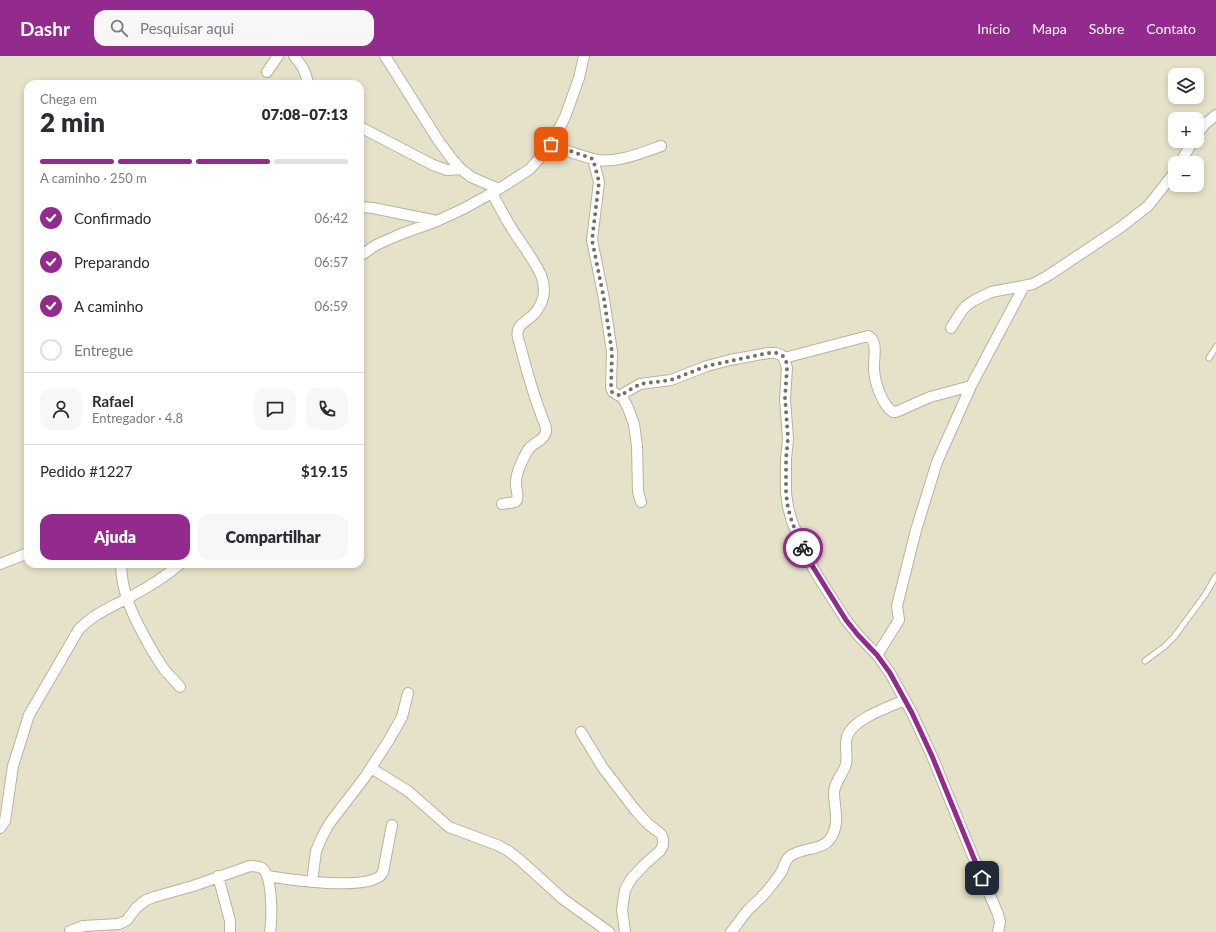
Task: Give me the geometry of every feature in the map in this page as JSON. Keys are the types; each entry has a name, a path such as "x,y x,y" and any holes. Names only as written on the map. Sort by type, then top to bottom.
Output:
{"street":[{"path":"267,72 278,56"},
{"path":"294,56 305,71 308,80"},
{"path":"385,56 438,140 452,159 471,177 496,191 506,218 541,275 544,288 542,300 534,314 520,325 517,331 530,382 546,426 546,431 543,439 530,448 524,459 516,481 518,500 515,502 502,504"},
{"path":"364,253 376,245 401,234 438,221 465,208 496,191 530,169 551,144 565,117 579,78 584,56"},
{"path":"1204,125 1216,114"},
{"path":"364,129 433,165 447,170 461,169"},
{"path":"551,144 599,160 615,160 660,146"},
{"path":"593,159 599,182 592,240 604,299 612,352 611,388 612,392 621,396 625,401 631,416 636,436 638,492 641,502"},
{"path":"951,328 961,312 973,301 991,292 1033,284 1121,228 1148,206 1168,181"},
{"path":"364,207 438,221"},
{"path":"877,655 899,620 897,606 923,504 937,462 971,386 1024,286"},
{"path":"784,358 870,336 874,347 874,371 876,383 886,405 893,412 930,397 971,386"},
{"path":"621,396 640,384 671,380 707,366 730,360 768,353 776,353 784,358 787,368 785,398 788,438 786,459 786,493 792,522 808,559 846,620 877,655 890,673 912,713 932,756 998,914 1000,922 998,932"},
{"path":"0,564 24,555"},
{"path":"121,568 127,598 136,622 156,658 180,687"},
{"path":"0,828 5,821 13,766 29,716 79,629 88,620 100,612 167,575 175,568"},
{"path":"312,882 316,851 322,837 329,824 365,777 389,740 402,717 408,693"},
{"path":"731,932 770,887 789,858 796,853 823,845 829,840 834,832 837,822 834,786 844,770 846,762 845,745 848,735 853,727 865,718 905,700"},
{"path":"581,732 603,768 636,811 660,834 663,839 663,845 660,852 640,869 631,879 625,890 622,910 625,932"},
{"path":"371,768 408,791 449,827 507,850 563,899 610,932"},
{"path":"267,876 312,882 344,884 376,880 381,877 383,872 392,825"},
{"path":"70,931 83,926 119,924 127,920 136,908 146,900 193,886 250,866 261,868 267,876 270,888 272,924 270,932"},
{"path":"218,876 230,921 230,932"}],"lane":[{"path":"1209,358 1216,347"},
{"path":"1145,661 1174,638 1216,576"}],"way so far":[{"path":"551,144 593,159 598,174 599,191 592,240 604,299 612,352 612,392 621,396 640,384 671,380 707,366 768,353 776,353 783,356 786,360 787,368 785,398 788,438 786,459 786,493 792,522 803,548"}],"route":[{"path":"803,548 808,559 846,620 877,655 890,673 912,713 932,756 982,878"}]}
